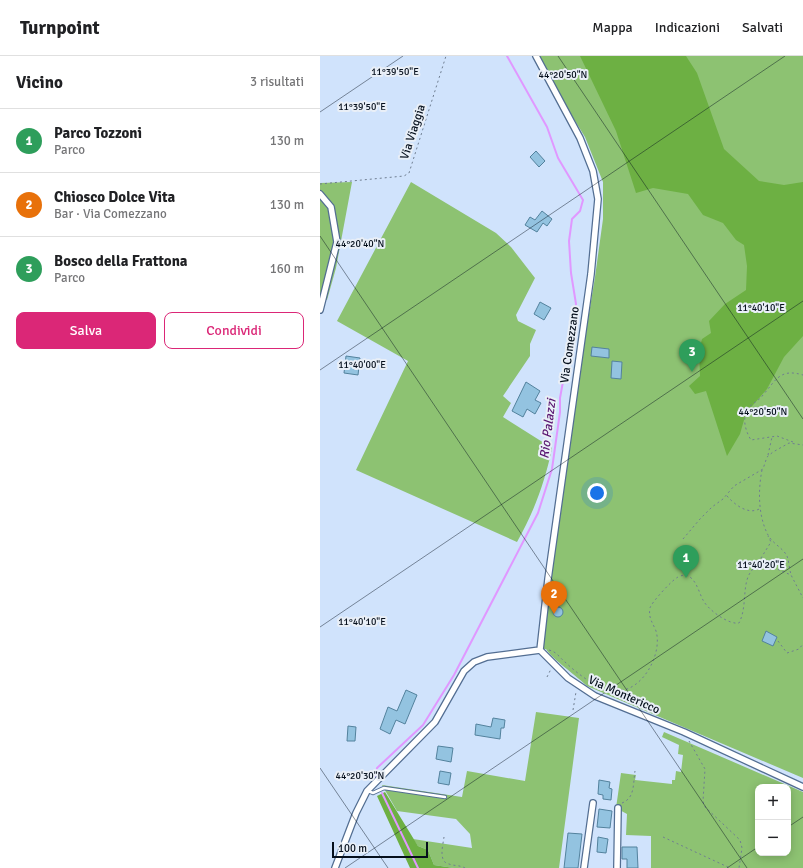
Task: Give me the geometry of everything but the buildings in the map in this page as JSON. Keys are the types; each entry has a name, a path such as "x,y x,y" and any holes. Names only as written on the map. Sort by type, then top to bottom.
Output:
{"street":[{"name":"Via Comezzano","path":"536,56 580,138 593,171 598,199 591,274 548,579 540,650"},
{"path":"320,194 331,207 337,242 320,310"},
{"name":"Via Montericco","path":"540,650 568,678 595,696 691,736 803,787"},
{"path":"335,868 356,814 367,791 435,722 464,671 474,662 487,657 540,650"},
{"path":"584,868 593,803"},
{"path":"617,868 618,808"}],"lane":[{"path":"367,791 373,793 384,788 445,797"}],"path":[{"name":"Via Viaggia","path":"320,184 404,176 408,173 446,56"},
{"path":"803,375 793,372 780,375 762,398 747,410 745,423 746,433 751,440 777,436 803,445"},
{"path":"763,563 761,558 771,542 761,508 760,484 763,469 768,457 772,436"},
{"path":"768,457 790,443 796,443"},
{"path":"683,539 712,507 727,495 734,486 763,469"},
{"path":"727,495 736,505 747,510 754,511 761,508"},
{"path":"768,536 787,555 791,575 803,598"},
{"path":"547,651 556,652 581,676 601,687 616,690 628,689 650,668 657,649 656,632 649,617 650,607 678,577 685,576 692,578 698,587 703,602 722,618 732,624 739,623 743,616 749,572 754,566 763,563 791,575"},
{"path":"778,641 787,653 799,649 803,644"},
{"path":"547,677 551,668"},
{"path":"574,710 576,691 581,694"},
{"path":"689,740 705,769 704,806 740,840 742,848 739,868"},
{"path":"618,808 618,803 628,801 632,796 635,771"},
{"path":"663,836 730,868"},
{"path":"444,838 442,854 446,864 465,868"}],"green space":[{"path":"535,56 803,56 803,778 587,686 553,657 546,649 541,649 568,442 603,219 603,182 585,137"},
{"path":"580,56 686,56 697,73 724,149 759,181 784,185 803,182 803,336 784,357 767,389 746,413 740,434 727,456 706,391 695,394 689,386 700,376 699,351 702,339 711,333 709,321 725,304 746,290 747,266 744,245 736,240 723,223 703,215 688,194 653,188 636,193 616,131"},
{"path":"352,182 336,268 327,300 320,299 320,183"},
{"path":"411,182 496,233 511,247 535,278 516,315 518,321 536,330 530,344 530,356 503,396 511,403 503,417 552,448 546,473 538,496 529,519 517,542 356,470 408,361 337,321"},
{"path":"536,712 579,718 559,868 454,868 434,865 428,850 418,846 413,839 472,848 470,834 456,819 397,811 382,785 462,797 467,771 525,781"},
{"path":"664,732 784,784 755,784 755,856 791,856 791,787 803,792 803,868 651,868 651,836 626,835 627,814 616,808 621,773 636,775 635,780 672,784 672,780 675,780 676,771 681,772 683,755 678,754 679,745 662,737"},
{"path":"385,792 418,846 428,850 434,865 454,868 410,868 377,796"}],"waterway":[{"name":"Rio Palazzi","path":"376,778 377,768 423,725 454,675 538,513 552,469 560,412 560,398 566,365 576,326 574,317 576,304 571,273 569,241 572,219 580,211 583,200 558,158 547,127 507,56"},
{"name":"Rio Palazzi","path":"382,793 418,868"}],"place":[{"name":"Bosco della Frattona","path":"692,372"},
{"name":"Parco Tozzoni","path":"686,578"},
{"name":"Chiosco Dolce Vita","path":"554,614"}]}
